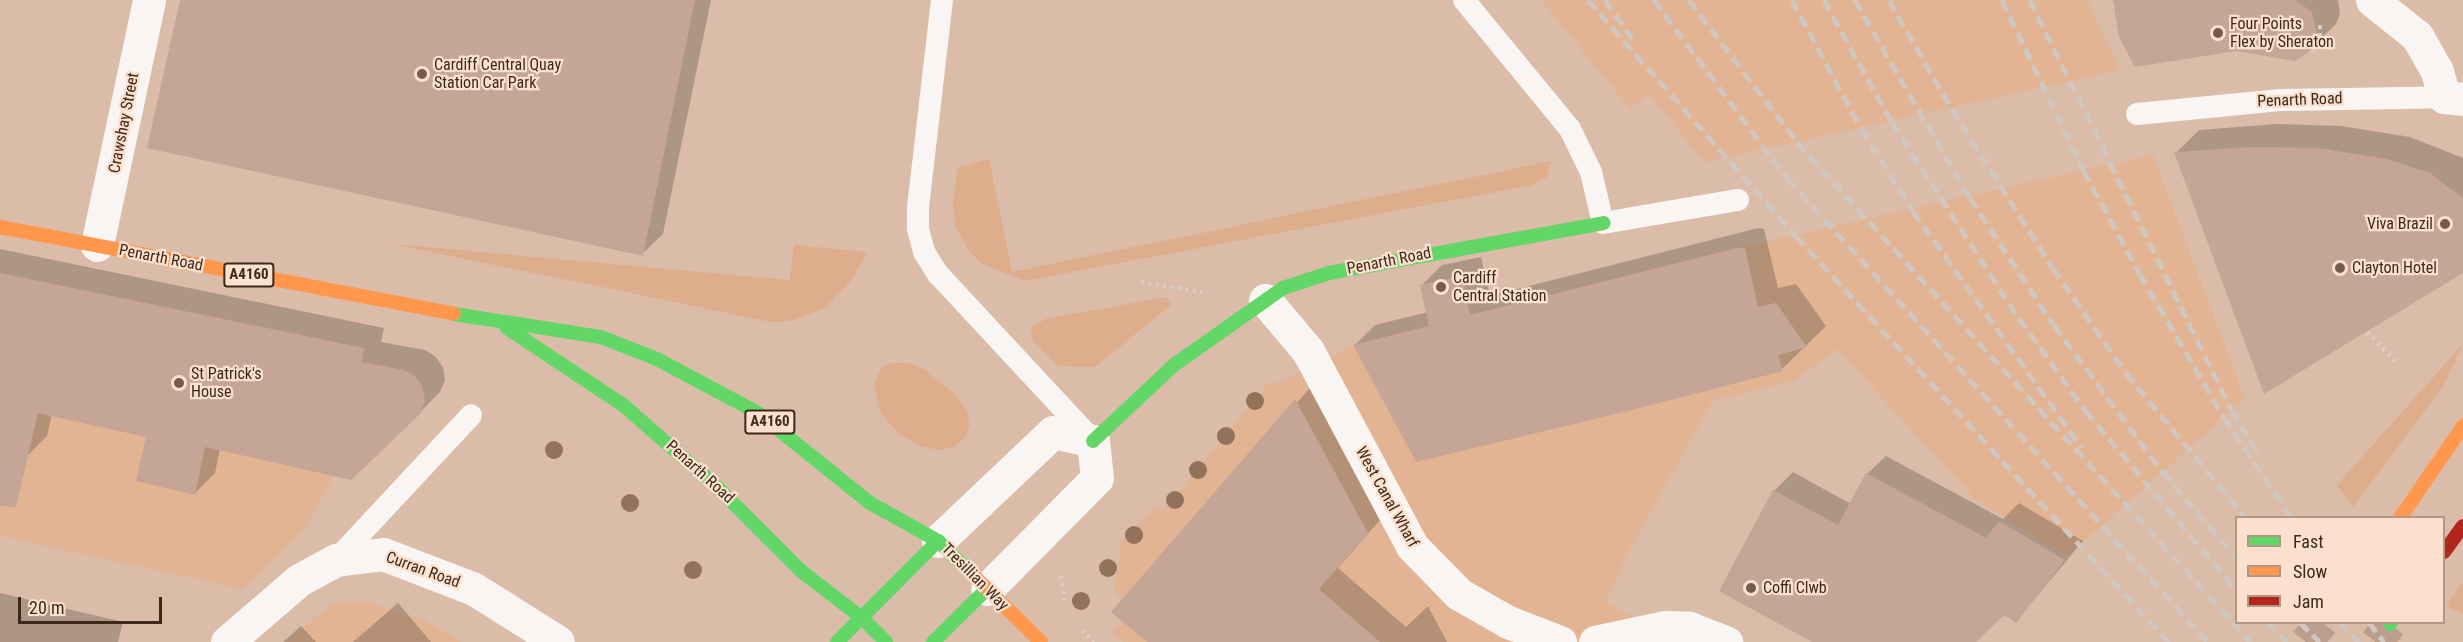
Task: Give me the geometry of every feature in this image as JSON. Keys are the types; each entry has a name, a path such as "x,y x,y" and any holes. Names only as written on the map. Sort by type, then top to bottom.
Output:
{"main road":[{"name":"Penarth Road","path":"1093,441 1174,365 1265,300 1305,279 1603,223"},
{"name":"Penarth Road","path":"0,227 498,322 601,337 668,364 777,426 870,504"},
{"name":"Penarth Road","path":"498,322 624,405 717,487 801,571 862,618 886,642"},
{"path":"2401,516 2463,426"},
{"name":"Tresillian Way","path":"870,504 938,541 1041,642"},
{"path":"2445,551 2463,526"},
{"path":"837,642 938,541"},
{"path":"933,642 987,589"}],"street":[{"name":"Crawshay Street","path":"97,245 148,0"},
{"path":"2372,0 2417,36 2453,98"},
{"name":"West Canal Wharf","path":"1265,300 1308,351 1417,552 1459,594 1508,622 1560,642"},
{"path":"938,541 1053,432 1093,441 1097,478 987,589"},
{"name":"Curran Road","path":"228,642 299,580 336,560 383,554 474,589 558,642"},
{"path":"1595,642 1665,627 1689,628 1726,642"}],"lane":[{"path":"942,0 918,209 918,229 924,252 938,274 1093,441"},
{"path":"1464,0 1570,129 1591,172 1603,223"},
{"name":"Penarth Road","path":"2137,114 2280,100 2453,98"},
{"name":"Penarth Road","path":"1603,223 1738,200"},
{"path":"336,560 471,415"}],"path":[{"path":"2312,52 2320,36 2320,24"},
{"path":"2367,332 2396,362"}],"shaded area":[{"path":"1541,0 2087,0 2120,70 1704,162 1649,94 1630,109"},
{"path":"2153,155 2245,399 2067,556 1977,501 1837,349 1795,380 1713,400 1631,547 1605,602 1680,642 1123,642 1113,633 1122,621 1112,611 1122,599 1114,592 1122,540 1157,505 1163,511 1267,385 1280,382 1353,345 1737,248"},
{"path":"989,159 1012,272 1551,161 1547,177 1532,185 1024,281 981,263 969,251 956,228 953,205 958,167"},
{"path":"393,244 790,280 794,245 867,252 853,279 825,308 791,321 771,322"},
{"name":"St Patrick's House","path":"0,273 364,348 357,387 378,371 390,367 404,370 423,388 425,401 411,423 386,431 394,440 364,468 347,452 304,529 243,589 0,536"},
{"path":"1167,297 1171,305 1095,367 1058,366 1031,338 1032,327 1045,319"},
{"path":"2463,344 2441,389 2353,507 2337,485"},
{"path":"892,363 909,363 924,369 953,393 967,411 970,426 966,436 954,447 939,450 921,446 899,434 880,412 874,384 882,367"},
{"path":"2463,582 2463,614 2446,606"},
{"path":"363,601 425,620 461,642 285,642 332,604"}],"building":[{"name":"Cardiff Central Quay Station Car Park","path":"180,0 695,0 643,256 147,148"},
{"name":"Four Points Flex by Sheraton","path":"2113,0 2295,0 2312,12 2318,37 2314,48 2295,61 2236,51 2135,67 2119,37"},
{"name":"Clayton Hotel","path":"2253,147 2317,148 2387,159 2430,173 2463,198 2463,273 2264,394 2174,152"},
{"path":"1737,248 1745,248 1758,307 1776,303 1807,347 1778,355 1783,371 1632,410 1416,462 1353,345 1429,326 1420,285 1462,276 1470,315"},
{"name":"St Patrick's House","path":"0,273 364,348 362,362 404,370 415,376 423,388 425,401 420,414 351,480 205,447 195,495 136,481 146,437 38,413 16,507 0,506"},
{"path":"1295,399 1368,533 1319,589 1380,642 1147,642 1111,612"},
{"path":"1866,473 1986,538 1999,521 2065,560 2016,623 2004,615 1976,642 1812,642 1719,591 1773,490 1838,525"}],"tunnel":[{"path":"2306,642 2320,624"},
{"path":"2376,642 2390,624"}],"railway":[{"path":"1588,0 1796,236 2169,642"},
{"path":"1605,0 1632,38"},
{"path":"1654,0 1788,179 2208,642"},
{"path":"1689,0 1797,142 2251,642"},
{"path":"1792,0 1861,128 1913,211 2082,448"},
{"path":"1824,0 1892,122 2019,318 2086,411 2235,589"},
{"path":"1855,0 1970,198 2054,325 2162,471 2235,556"},
{"path":"1889,0 1952,109 2053,268 2126,373 2244,516"},
{"path":"2002,0 2084,171 2140,274 2224,417 2291,516"},
{"path":"2030,0 2232,410 2258,453"},
{"path":"2270,624 2287,642"},
{"path":"2302,624 2320,642"},
{"path":"2342,624 2359,642"},
{"path":"2370,624 2384,642"}],"traffic: fast":[{"path":"1093,441 1174,365 1283,288 1329,273 1603,223"},
{"path":"454,314 601,337 657,359 758,413 870,503 938,541 974,576"},
{"path":"507,328 623,405 717,487 801,571 862,618 886,642"},
{"path":"837,642 938,541"},
{"path":"933,642 987,589"}],"traffic: slow":[{"path":"0,227 454,314"},
{"path":"2401,516 2463,426"},
{"path":"974,576 1041,642"}],"traffic: jam":[{"path":"2445,551 2463,526"}],"place":[{"name":"Four Points Flex by Sheraton","path":"2218,33"},
{"name":"Cardiff Central Quay Station Car Park","path":"422,74"},
{"name":"Viva Brazil","path":"2445,224"},
{"name":"Clayton Hotel","path":"2340,268"},
{"name":"Cardiff Central Station","path":"1441,287"},
{"name":"St Patrick's House","path":"179,383"},
{"name":"Coffi Clwb","path":"1751,588"}]}
